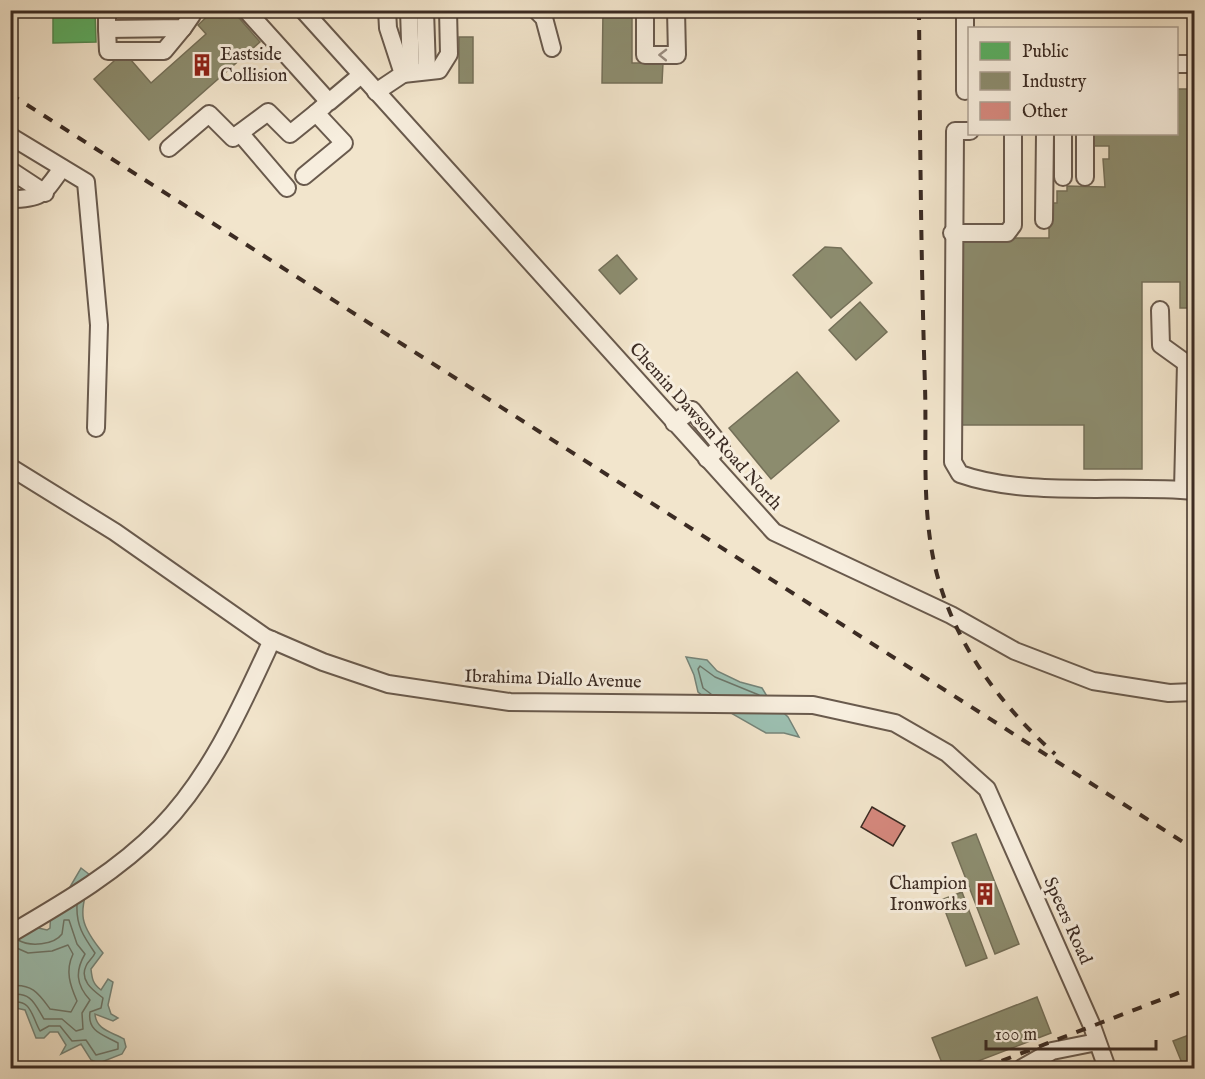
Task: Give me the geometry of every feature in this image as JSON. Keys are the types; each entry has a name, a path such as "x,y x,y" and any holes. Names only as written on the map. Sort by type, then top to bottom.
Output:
{"street":[{"path":"107,10 108,51 164,51 192,15 192,10"},
{"path":"246,10 329,102"},
{"path":"387,10 388,28 420,71"},
{"path":"409,10 420,71"},
{"path":"420,71 425,10"},
{"path":"420,71 437,10"},
{"path":"376,92 449,54 448,10"},
{"path":"536,10 544,18 552,48"},
{"path":"645,10 645,55 677,56 676,10"},
{"path":"965,10 965,92"},
{"name":"Chemin Dawson Road North","path":"304,11 774,532 951,615 1015,651 1093,681 1169,693 1194,692"},
{"path":"107,29 183,28"},
{"path":"1178,64 1194,64"},
{"path":"169,148 209,114 232,138 268,112 290,134 361,75"},
{"path":"304,176 344,143 316,114"},
{"path":"968,131 955,131 952,232 953,462 960,474 981,482 1189,490 1190,363 1161,345 1160,310"},
{"path":"240,133 287,188"},
{"path":"952,232 1007,233 1013,225 1013,135"},
{"path":"1044,219 1045,135"},
{"path":"1063,135 1063,177"},
{"path":"1085,135 1085,177"},
{"path":"10,136 86,182 99,325 96,428"},
{"path":"10,199 34,199 45,193 62,168"},
{"path":"10,170 45,193"},
{"name":"Ibrahima Diallo Avenue","path":"10,467 115,532 190,587 272,640 323,662 388,684 450,695 510,702 813,705 895,723 947,753 987,789"},
{"path":"10,933 78,895 160,828 190,792 223,740 272,640"},
{"name":"Speers Road","path":"987,789 1107,1068"},
{"path":"1022,1068 1052,1051 1097,1042"}],"water":[{"path":"686,657 707,660 717,671 740,682 762,688 768,698 788,717 799,737 784,733 766,733 708,700 698,692"},
{"path":"81,868 90,875 83,908 85,924 94,942 103,953 91,969 92,978 101,990 108,979 113,982 108,1005 111,1014 118,1018 113,1021 95,1014 96,1019 105,1030 124,1039 126,1047 122,1054 99,1063 91,1060 81,1044 61,1054 66,1045 58,1032 50,1032 44,1038 36,1038 25,1010 16,1008 11,1010 10,913 21,924 47,930 50,928 51,907 70,887"}],"building: Public":[{"path":"53,10 95,10 96,42 53,43"}],"building: Industry":[{"name":"Eastside Collision","path":"214,10 232,10 260,42 149,140 94,79 124,52 151,83 206,34 198,25"},
{"path":"603,10 632,10 632,63 663,63 662,83 602,83"},
{"path":"459,37 473,37 473,83 459,83"},
{"path":"1178,89 1194,89 1194,304 1193,308 1180,308 1180,282 1142,282 1142,469 1084,469 1084,425 957,425 957,238 1049,238 1049,203 1057,203 1057,191 1067,191 1067,186 1105,187 1103,159 1109,159 1109,146 1094,146 1094,135 1178,135"},
{"path":"825,247 841,248 872,283 831,318 793,275"},
{"path":"617,255 637,279 620,294 599,270"},
{"path":"860,302 887,332 856,360 829,330"},
{"path":"797,372 839,421 771,479 729,428"},
{"name":"Champion Ironworks","path":"976,834 1019,944 995,954 952,843"},
{"path":"962,892 987,958 966,966 941,900"},
{"path":"1037,997 1051,1033 960,1068 944,1068 932,1038"},
{"path":"1194,1033 1194,1068 1184,1068 1173,1041"}],"building: Other":[{"path":"872,807 905,826 893,846 861,827"}],"railway":[{"path":"919,10 926,488 934,564 950,612 973,657 1002,699 1055,754"},
{"path":"10,94 1194,849"},
{"path":"983,1068 1194,987"},
{"path":"1033,1068 1049,1059"}],"place":[{"name":"Eastside Collision","path":"202,65"},
{"name":"Champion Ironworks","path":"985,894"}]}
